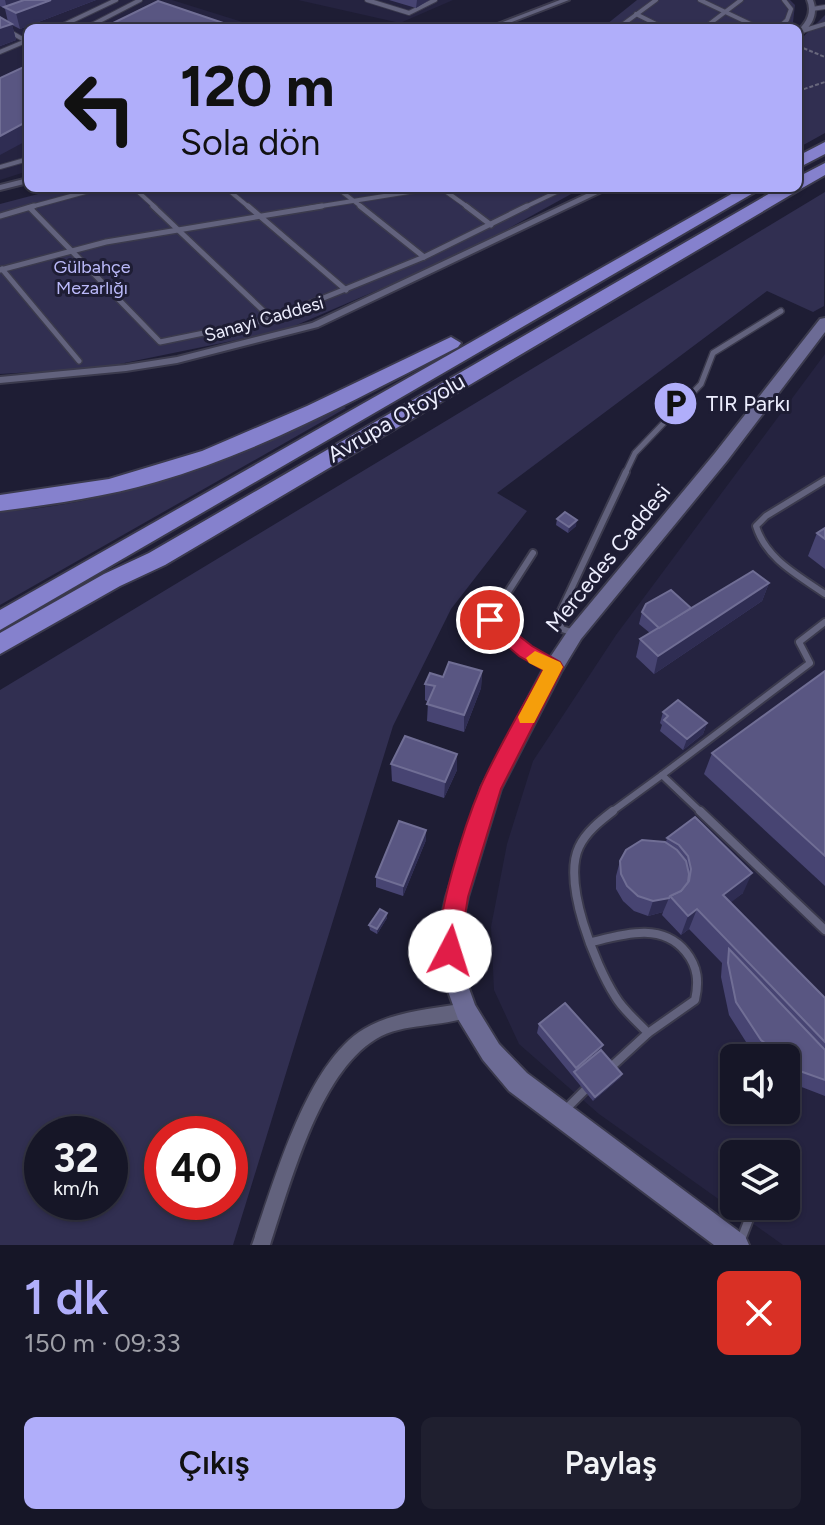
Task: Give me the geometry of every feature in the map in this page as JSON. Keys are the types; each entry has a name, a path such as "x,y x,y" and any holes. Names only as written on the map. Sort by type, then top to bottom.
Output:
{"highway":[{"path":"802,161 825,147"},
{"path":"802,182 825,168"},
{"name":"Avrupa Otoyolu","path":"0,621 747,192"},
{"name":"Avrupa Otoyolu","path":"0,645 112,580 157,559 784,192"},
{"path":"0,503 46,498 126,482 205,458 326,405 553,290 623,262"},
{"path":"0,661 84,610 157,559"}],"street":[{"path":"501,24 566,0"},
{"path":"802,29 812,16 810,0"},
{"path":"0,188 24,181"},
{"name":"Sanayi Caddesi","path":"0,380 177,360 315,325 598,192"},
{"name":"Mercedes Caddesi","path":"738,1245 518,1082 491,1052 466,1011 451,969 449,934 457,897 491,788 554,667 575,634 721,457 825,322"},
{"path":"261,1245 315,1097 340,1062 368,1035 418,1020 466,1011"}],"lane":[{"path":"65,24 116,0"},
{"path":"94,24 140,0"},
{"path":"367,0 409,13 435,0"},
{"path":"623,24 656,0"},
{"path":"700,0 750,24"},
{"path":"709,24 741,0"},
{"path":"782,24 791,9 784,0"},
{"path":"812,9 825,7"},
{"path":"636,14 656,24"},
{"path":"802,31 825,24"},
{"path":"0,26 24,39"},
{"path":"0,52 24,42"},
{"path":"0,167 24,160"},
{"path":"0,216 86,192"},
{"path":"138,192 272,319"},
{"path":"231,192 346,290"},
{"path":"342,192 424,257"},
{"path":"79,361 1,269 72,251 409,192"},
{"path":"446,192 491,225"},
{"path":"30,208 160,342 272,319 424,257 558,192"},
{"path":"575,634 562,629 557,619 635,453 701,384 713,353 781,311"},
{"path":"825,480 766,516 756,526 757,536 775,557 825,594"},
{"path":"533,553 490,620 525,651 554,667"},
{"path":"648,1033 615,997 581,916 573,872 578,848 605,818 810,663 799,642 825,622"},
{"path":"662,775 825,930"},
{"path":"592,942 632,932 653,932 674,939 689,954 698,982 695,1000 648,1033 611,1067"},
{"path":"560,1116 585,1090"},
{"path":"738,1245 748,1220"}],"path":[{"path":"802,48 825,57"},
{"path":"802,90 825,82"}],"shaded area":[{"path":"0,0 172,0 249,24 24,24 24,172 0,180"},
{"path":"298,0 453,0 400,23"},
{"path":"825,354 825,1245 783,1245 748,1220 800,1220 800,1140 720,1140 720,1200 599,1114 519,1044 494,990 491,927 507,844 533,761 616,635"}],"green space":[{"path":"637,0 790,0 795,5 791,24 607,24"},
{"path":"825,15 825,133 802,146 802,38"},
{"name":"Gülbahçe Mezarlığı","path":"46,192 575,192 464,253 285,330 100,368 0,374 0,204"},
{"path":"825,192 824,306 813,312 767,291 497,493 527,511 451,609 393,726 248,1196 248,1116 144,1116 144,1220 241,1220 233,1245 0,1245 0,690"},
{"path":"343,406 346,408 0,605 0,512 90,499 177,476 260,444"}],"building":[{"path":"24,0 51,0 16,13 4,7"},
{"path":"158,1 226,24 111,24"},
{"path":"0,17 12,24 0,28"},
{"path":"24,67 24,123 0,136 0,78"},
{"path":"565,512 577,520 569,527 557,519"},
{"path":"825,528 825,539 817,533"},
{"path":"753,571 769,583 658,656 640,639"},
{"path":"671,590 691,608 659,628 642,612 646,604"},
{"path":"449,662 482,671 464,715 427,704 435,686 425,684 430,673 443,677"},
{"path":"825,671 825,856 712,753"},
{"path":"678,700 707,723 687,739 664,720 668,716 663,712"},
{"path":"405,736 457,754 445,782 391,764"},
{"path":"695,817 752,873 723,895 825,998 825,1042 697,909 688,916 670,896 681,891 689,881 691,869 688,856 679,845 667,838"},
{"path":"399,821 426,830 403,886 376,877"},
{"path":"642,840 665,842 686,861 688,882 681,891 669,898 653,901 638,896 627,886 621,874 620,861 626,850"},
{"path":"380,909 387,913 377,929 369,925"},
{"path":"729,949 825,1050 825,1080 800,1071 800,1044 766,1044 761,1040 736,1002 728,963"},
{"path":"565,1003 603,1045 576,1068 539,1024"},
{"path":"601,1050 622,1074 595,1097 574,1072"}],"slow traffic":[{"path":"527,717 554,667 535,658"}],"place":[{"name":"TIR Parkı","path":"675,403"}],"route":[{"path":"450,951 449,934 457,897 491,788 554,667 525,651 490,620"}]}
